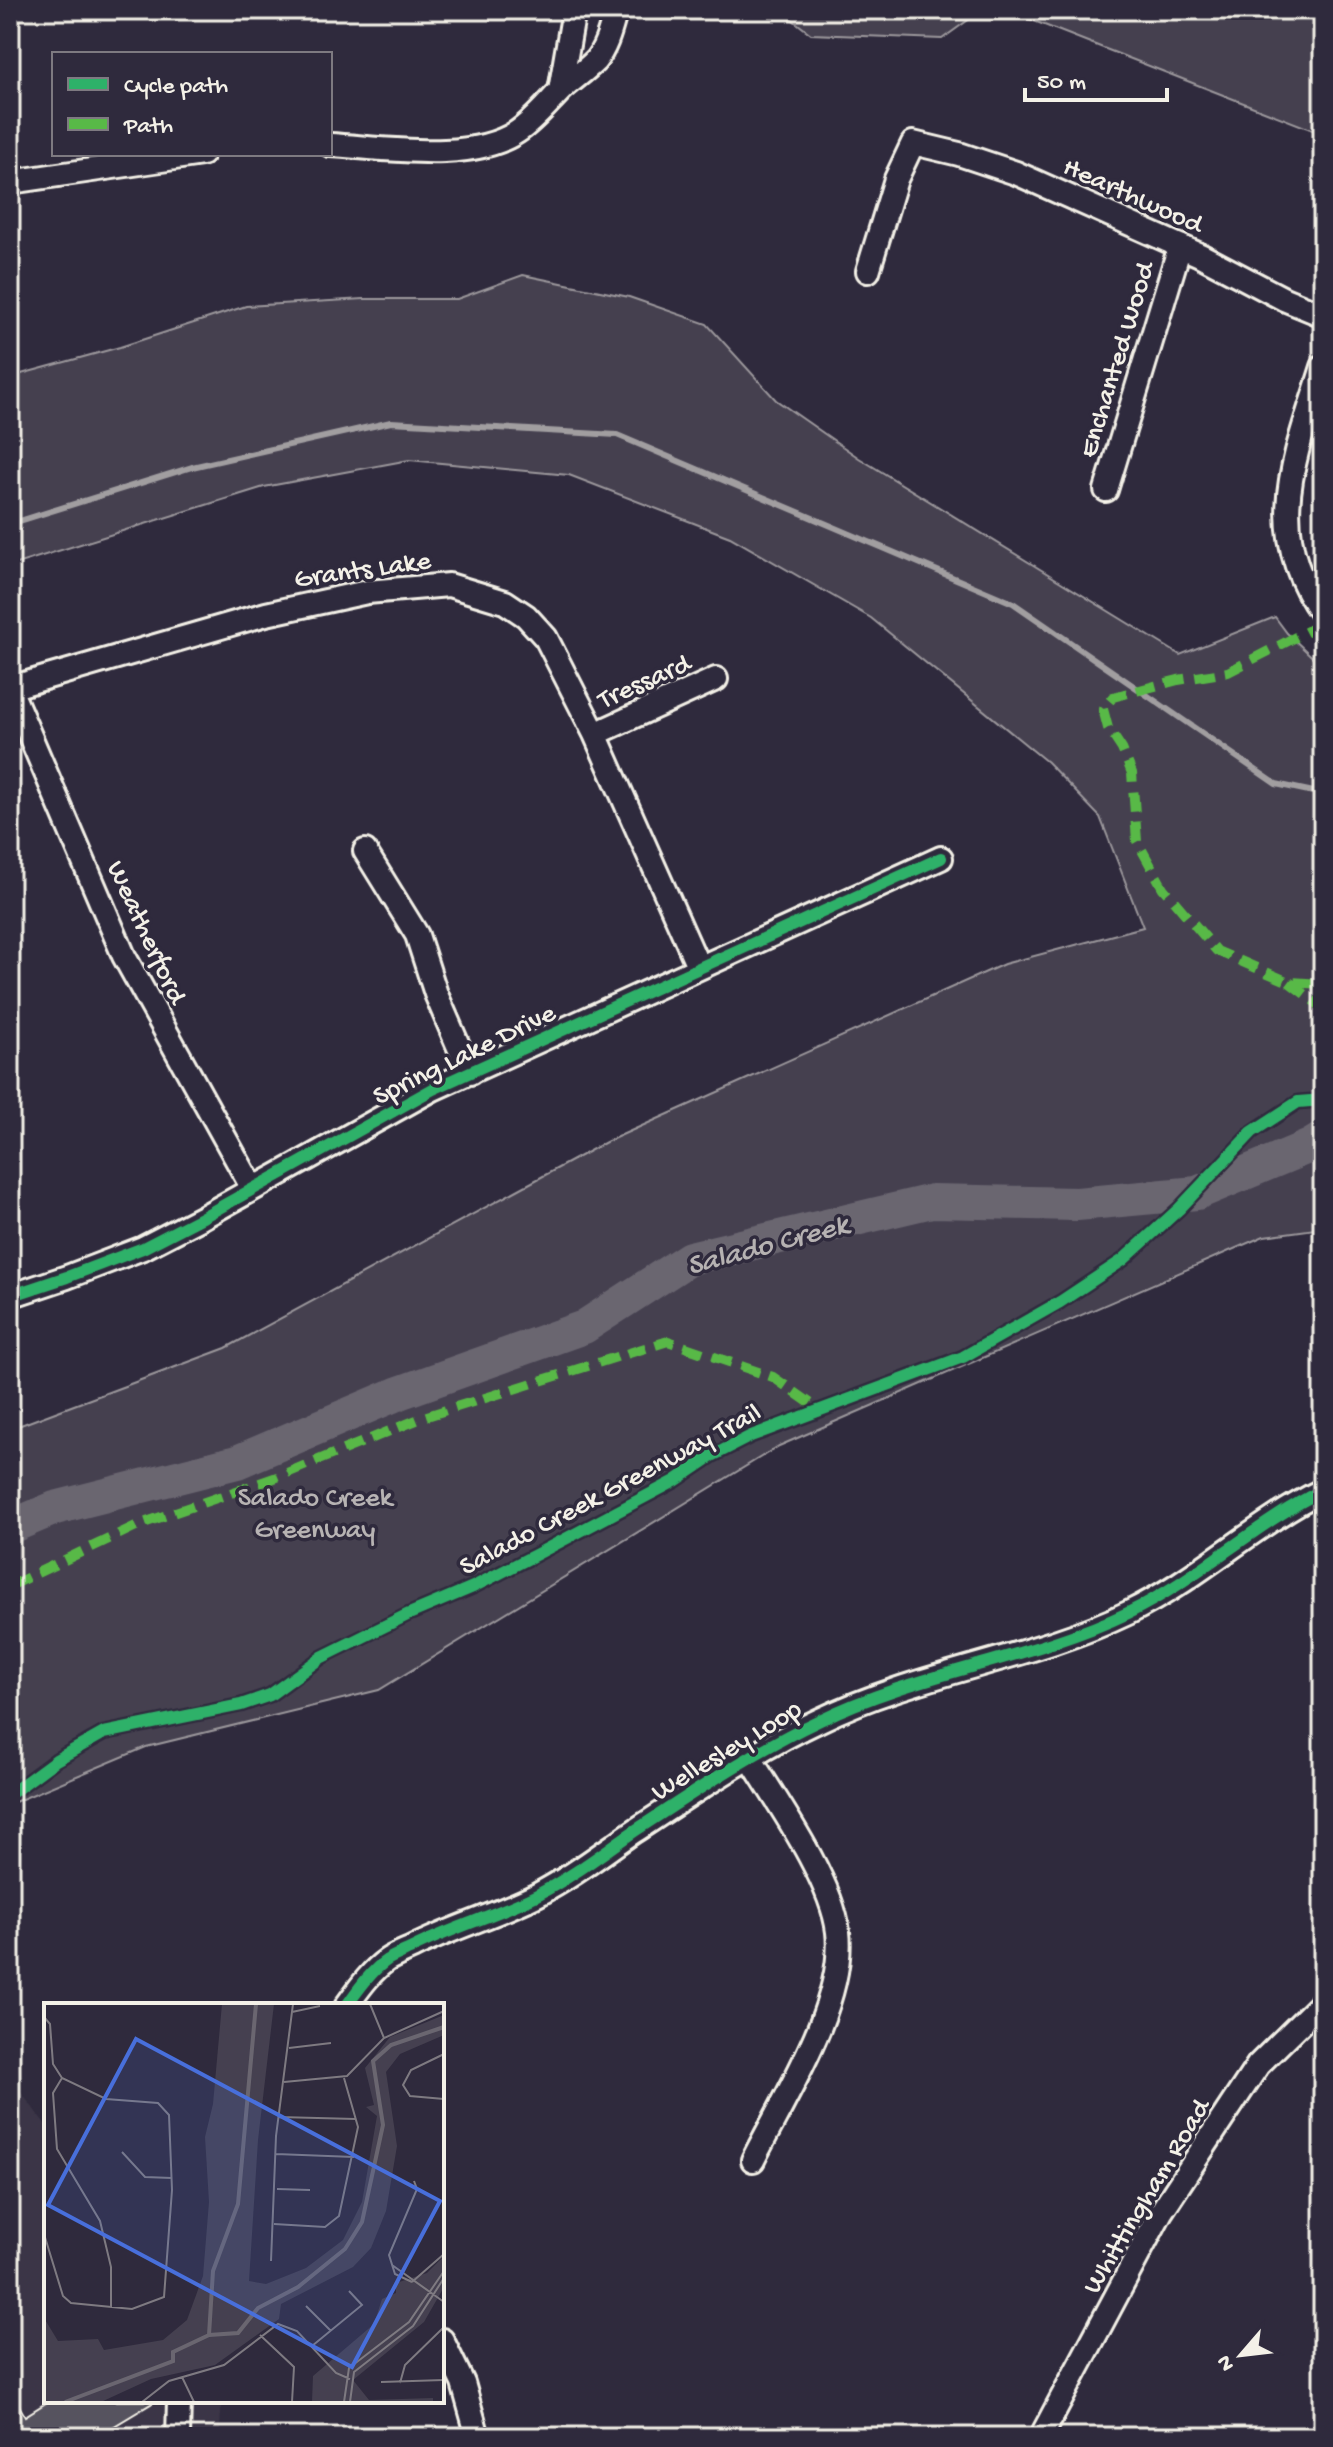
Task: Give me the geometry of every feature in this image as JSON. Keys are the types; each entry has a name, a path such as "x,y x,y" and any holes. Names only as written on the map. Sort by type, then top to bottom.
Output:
{"street":[{"path":"560,91 574,10"},
{"path":"332,145 443,151 486,147 520,130 596,60 609,35 616,10"},
{"name":"Hearthwood","path":"868,271 896,179 913,143 1016,173 1180,246 1284,299 1323,315"},
{"path":"10,182 188,156"},
{"name":"Enchanted Wood","path":"1106,490 1180,246"},
{"path":"1323,367 1292,467 1287,503 1293,557 1307,590 1323,615"},
{"name":"Grants Lake","path":"10,688 266,614 367,592 449,585 505,602 526,616 546,638 595,734 699,968"},
{"name":"Tressard","path":"595,734 716,679"},
{"name":"Weatherford","path":"10,688 129,969 253,1189"},
{"path":"365,851 417,935 436,994 470,1073"},
{"name":"Spring Lake Drive","path":"11,1292 143,1248 390,1112 941,858"},
{"name":"Wellesley Loop","path":"348,2003 387,1960 425,1941 536,1896 577,1873 630,1834 750,1758 822,1718 881,1694 1069,1637 1127,1613 1171,1590 1231,1547 1323,1490"},
{"path":"750,1758 812,1863 828,1899 838,1933 836,1975 828,2007 753,2160"},
{"name":"Whittingham Road","path":"1041,2437 1169,2200 1258,2065 1323,2001"},
{"path":"444,2344 463,2383 478,2437"},
{"path":"178,2437 179,2403"}],"shaded area":[{"path":"10,2078 44,2122 44,2403 221,2403 220,2437 10,2437"}],"green space":[{"path":"780,10 982,10 942,39 811,34"},
{"path":"1006,10 1323,10 1323,134"},
{"name":"Salado Creek Greenway","path":"523,275 629,297 707,324 776,400 859,458 1180,655 1275,617 1287,633 1323,667 1323,1228 1264,1236 779,1446 379,1690 146,1747 10,1804 10,1429 226,1348 606,1142 1004,964 1143,927 1100,817 1047,762 871,618 730,537 569,475 409,460 264,487 10,566 10,377 120,347 246,306 364,299 457,299"}],"building":[{"path":"17,2402 25,2416 46,2403 152,2403 96,2437 10,2437 10,2406"}],"waterway":[{"path":"10,524 192,467 391,422 617,435 1013,603 1276,784 1323,794"},
{"name":"Salado Creek","path":"10,1527 55,1508 237,1462 399,1393 584,1327 690,1258 932,1201 1077,1204 1197,1193 1323,1138"}],"marked path":[{"path":"1323,623 1228,672 1178,680 1113,697 1103,709 1108,728 1122,749 1132,773 1137,841 1163,888 1217,951 1289,982 1323,984"},
{"path":"1289,982 1323,1008"},
{"path":"10,1586 138,1525 277,1477 424,1417 668,1341 773,1377 820,1410"}],"cycle path":[{"path":"10,1296 143,1248 433,1089 941,858"},
{"name":"Salado Creek Greenway Trail","path":"10,1794 56,1760 104,1733 241,1705 270,1695 322,1657 409,1614 473,1587 675,1481 712,1456 751,1436 963,1357 1060,1302 1123,1260 1179,1209 1252,1132 1298,1102 1323,1100"},
{"path":"349,2003 370,1975 387,1960 550,1888 702,1787 796,1732 896,1690 1052,1643 1128,1613 1323,1490"}]}
